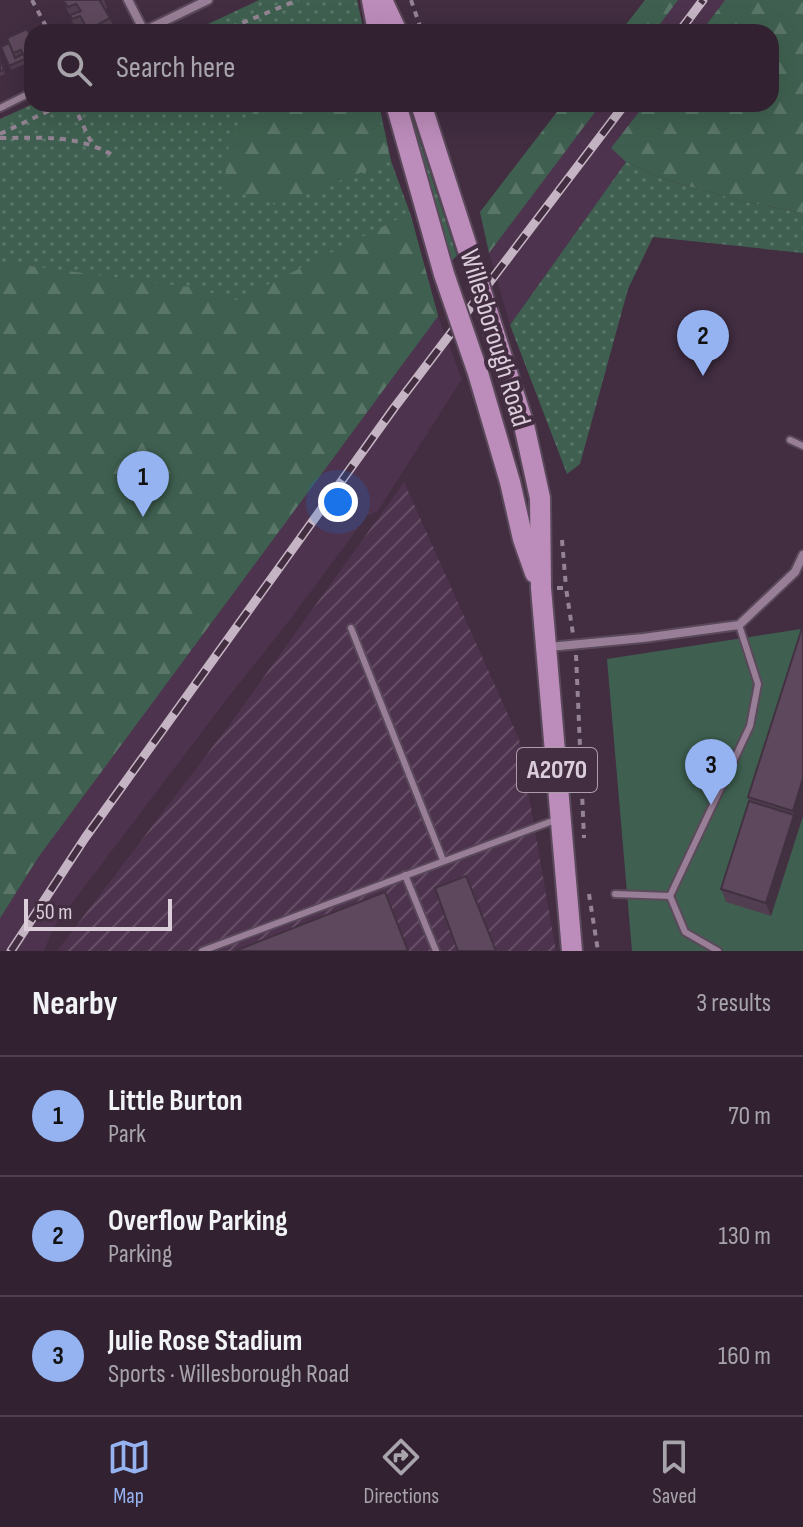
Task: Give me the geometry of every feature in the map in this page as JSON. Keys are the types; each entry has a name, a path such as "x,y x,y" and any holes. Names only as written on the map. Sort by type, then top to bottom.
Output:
{"main road":[{"path":"372,0 376,24"},
{"path":"382,0 393,24"},
{"name":"Willesborough Road","path":"398,112 444,274 478,373 510,482 523,539 541,588"},
{"name":"Willesborough Road","path":"424,112 524,425 540,498 541,588 572,951"}],"street":[{"path":"128,0 139,24"},
{"path":"159,24 208,0"},
{"path":"546,648 739,625 795,572 803,555"}],"lane":[{"path":"0,108 24,96"},
{"path":"790,440 803,446"},
{"path":"718,951 685,932 670,896 750,726 758,684 739,625"},
{"path":"351,628 443,860"},
{"path":"202,951 561,818"},
{"path":"405,875 436,951"},
{"path":"615,894 670,896"}],"path":[{"path":"32,0 45,24"},
{"path":"240,24 298,0"},
{"path":"411,0 419,24"},
{"path":"0,136 47,112"},
{"path":"77,112 92,144"},
{"path":"0,136 60,138 92,144 111,154"},
{"path":"541,588 566,588 579,684 584,842"},
{"path":"588,891 598,951"}],"shaded area":[{"path":"677,0 725,0 707,24 659,24"},
{"path":"593,112 639,112 612,147 626,162 510,325 489,253"},
{"path":"438,316 462,379 378,511 367,516 227,699 54,927 44,951 0,951 0,918 39,856 135,717"},
{"path":"404,482 519,739 556,951 57,951 230,724"}],"green space":[{"path":"259,0 357,0 362,24 208,24"},
{"path":"645,0 678,0 660,24 626,24"},
{"path":"725,0 803,0 803,213 742,201 663,179 626,162 611,148 639,112 779,112 779,24 707,24"},
{"path":"24,108 24,112 381,112 391,161 410,213 438,316 39,856 0,918 0,119"},
{"path":"253,112 377,112 391,161 276,205 224,187 229,142"},
{"path":"404,112 411,112 457,256 448,263"},
{"path":"557,112 595,112 489,253 480,212"},
{"path":"626,162 663,179 742,201 803,213 803,253 653,237 628,289 580,464 567,474 510,325"},
{"path":"410,213 438,316 39,856 0,918 0,262 189,287 237,300"},
{"path":"803,626 803,951 632,951 607,659 801,629"}],"building":[{"path":"63,0 102,0 110,18 99,24 85,24 80,16 72,19 70,15 81,11 76,4 68,7"},
{"path":"24,30 24,56 21,50 13,53 7,38"},
{"path":"9,43 15,58 23,54 24,59 9,66 1,47"},
{"path":"803,625 803,778 793,811 748,797"},
{"path":"749,801 794,815 766,903 721,889"},
{"path":"466,876 496,951 458,951 435,888"},
{"path":"385,892 408,951 235,951"}],"railway":[{"path":"685,24 703,0"},
{"path":"11,951 85,838 394,408 619,112"}],"place":[{"name":"Overflow Parking","path":"703,376"},
{"name":"Little Burton","path":"143,517"},
{"name":"Julie Rose Stadium","path":"711,805"}]}
